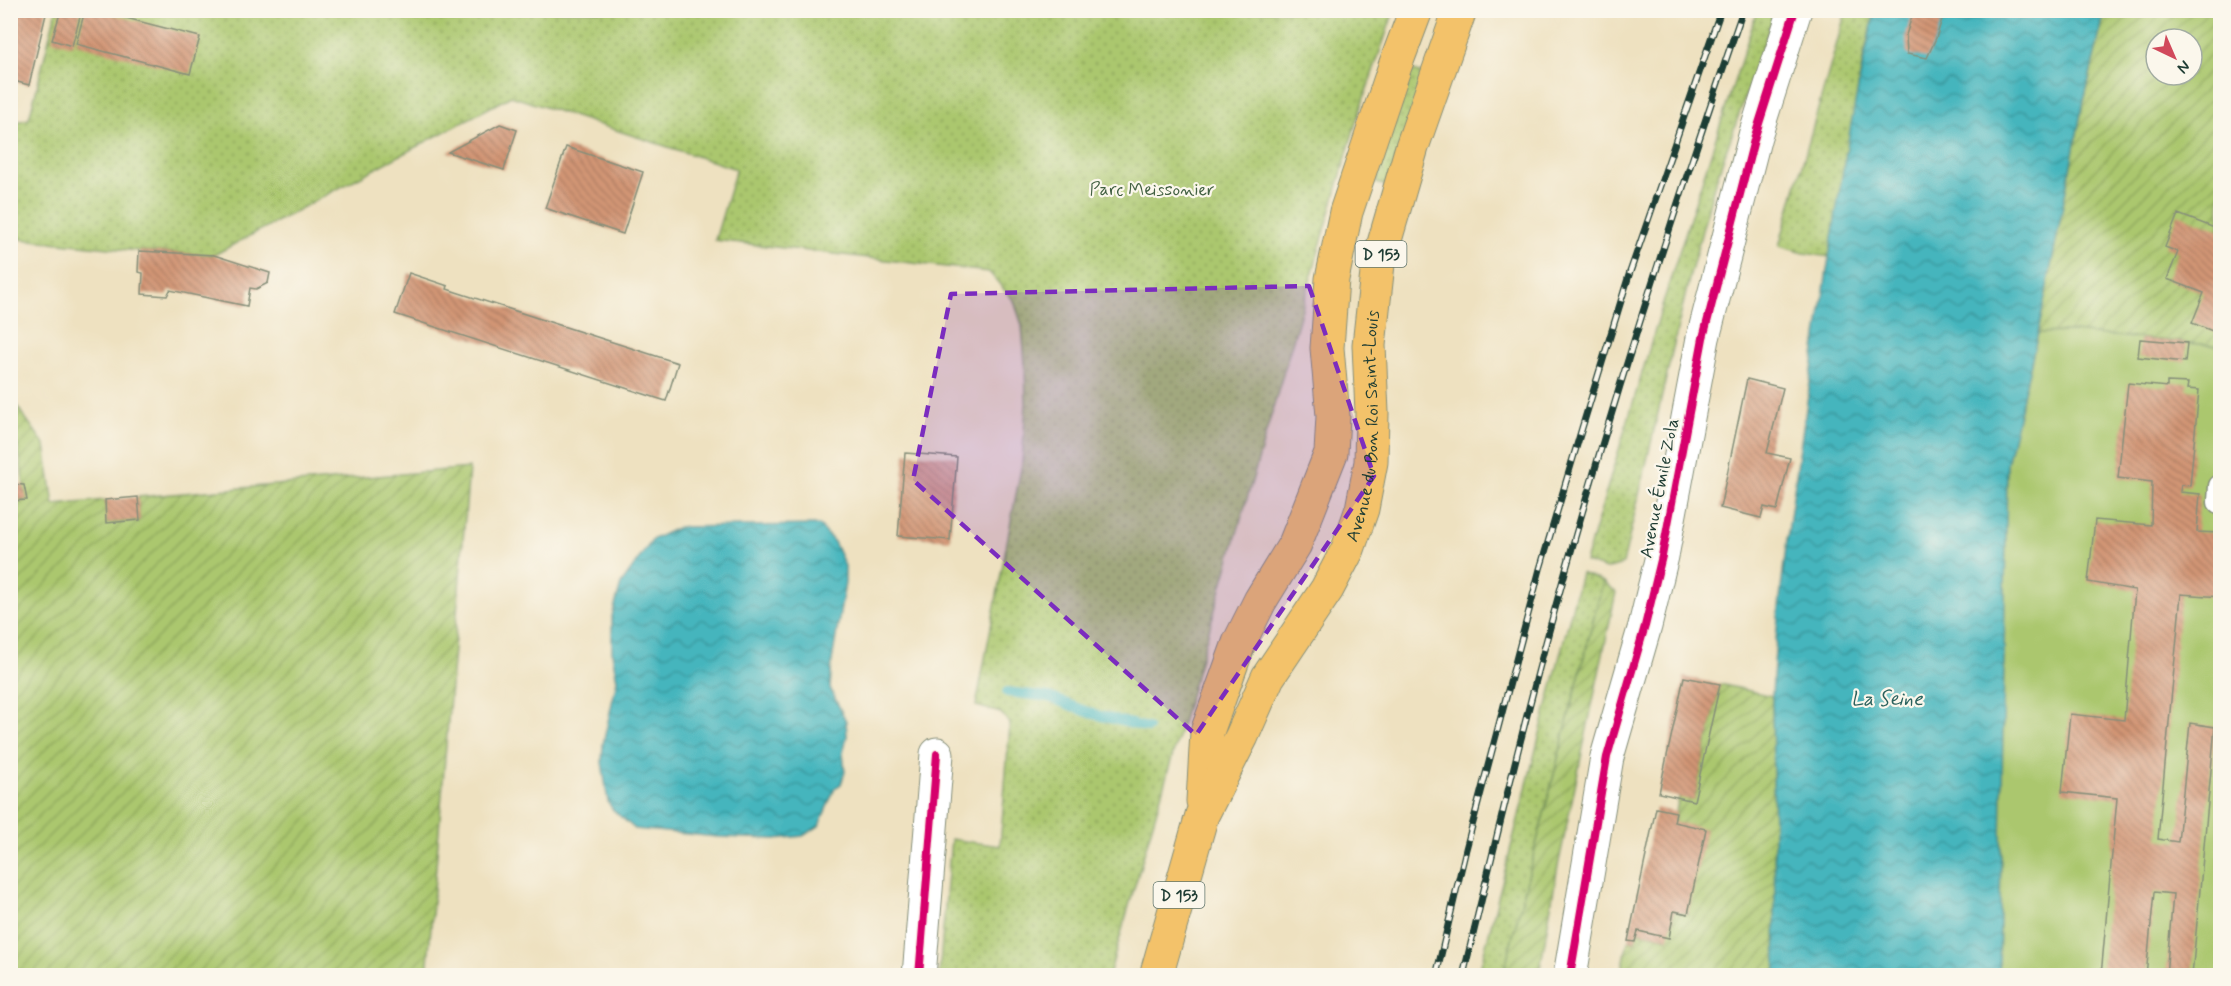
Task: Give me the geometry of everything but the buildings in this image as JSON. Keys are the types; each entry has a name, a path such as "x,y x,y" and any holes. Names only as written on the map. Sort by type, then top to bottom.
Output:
{"main road":[{"name":"Avenue du Bon Roi Saint-Louis","path":"1202,815 1207,732 1218,699 1239,643 1260,601 1295,544 1331,453 1333,416 1327,348 1332,279 1346,212 1416,10"},
{"name":"Avenue du Bon Roi Saint-Louis","path":"1156,975 1202,815 1242,736 1268,677 1327,589 1348,549 1362,509 1371,462 1372,414 1369,345 1378,264 1412,147 1460,10"}],"street":[{"name":"Avenue Émile Zola","path":"1570,975 1607,757 1645,626 1662,556 1703,338 1755,136 1795,10"},
{"path":"918,975 937,754"}],"highlighted area":[{"path":"1309,286 1374,476 1196,735 913,480 951,294"}],"green space":[{"name":"Parc Meissonier","path":"56,11 1394,11 1359,112 1109,975 939,975 951,839 1000,846 1010,724 1001,713 976,706 1022,463 1026,403 1022,325 1014,301 989,272 715,240 736,169 511,96 214,255 139,251 11,238 10,123 29,119"},
{"path":"1757,11 1775,11 1714,186 1689,279 1623,564 1606,569 1585,562 1671,277"},
{"path":"1846,11 1875,11 1863,59 1829,257 1779,246"},
{"path":"2105,11 2220,11 2220,346 2072,332 2038,333 2080,118"},
{"path":"1410,70 1427,75 1390,187 1376,183 1392,121"},
{"path":"2072,332 2220,346 2220,975 1999,976 2007,464 2038,333"},
{"path":"11,398 45,445 54,505 105,500 107,523 139,520 138,497 469,468 427,975 11,975 10,501 26,500 18,447 11,437"},
{"path":"1581,573 1603,582 1503,975 1478,976"},
{"path":"1603,582 1616,592 1557,871 1539,975 1503,975"},
{"path":"1720,684 1772,696 1776,975 1621,976 1628,941 1635,942 1638,931 1668,938 1674,911 1688,914 1674,822 1679,797 1694,800"}],"water":[{"name":"La Seine","path":"1875,11 2105,11 2080,118 2038,333 2007,464 1999,975 1776,976 1772,696 1783,571 1833,231 1856,98"},
{"path":"819,525 834,542 845,566 845,583 832,661 830,688 846,721 847,736 843,753 845,772 841,784 835,788 819,826 803,836 775,839 718,837 635,829 613,810 608,802 602,762 603,744 617,680 612,653 612,616 621,584 653,539 679,527"}],"waterway":[{"path":"1007,692 1049,697 1093,714 1148,728"}],"railway":[{"path":"1436,976 1466,849 1540,569 1629,275 1721,10"},
{"path":"1463,976 1539,670 1586,499 1650,288 1743,10"}],"cycle path":[{"path":"1570,976 1607,757 1645,626 1662,556 1703,338 1755,136 1795,10"},
{"path":"919,976 937,754"}]}
